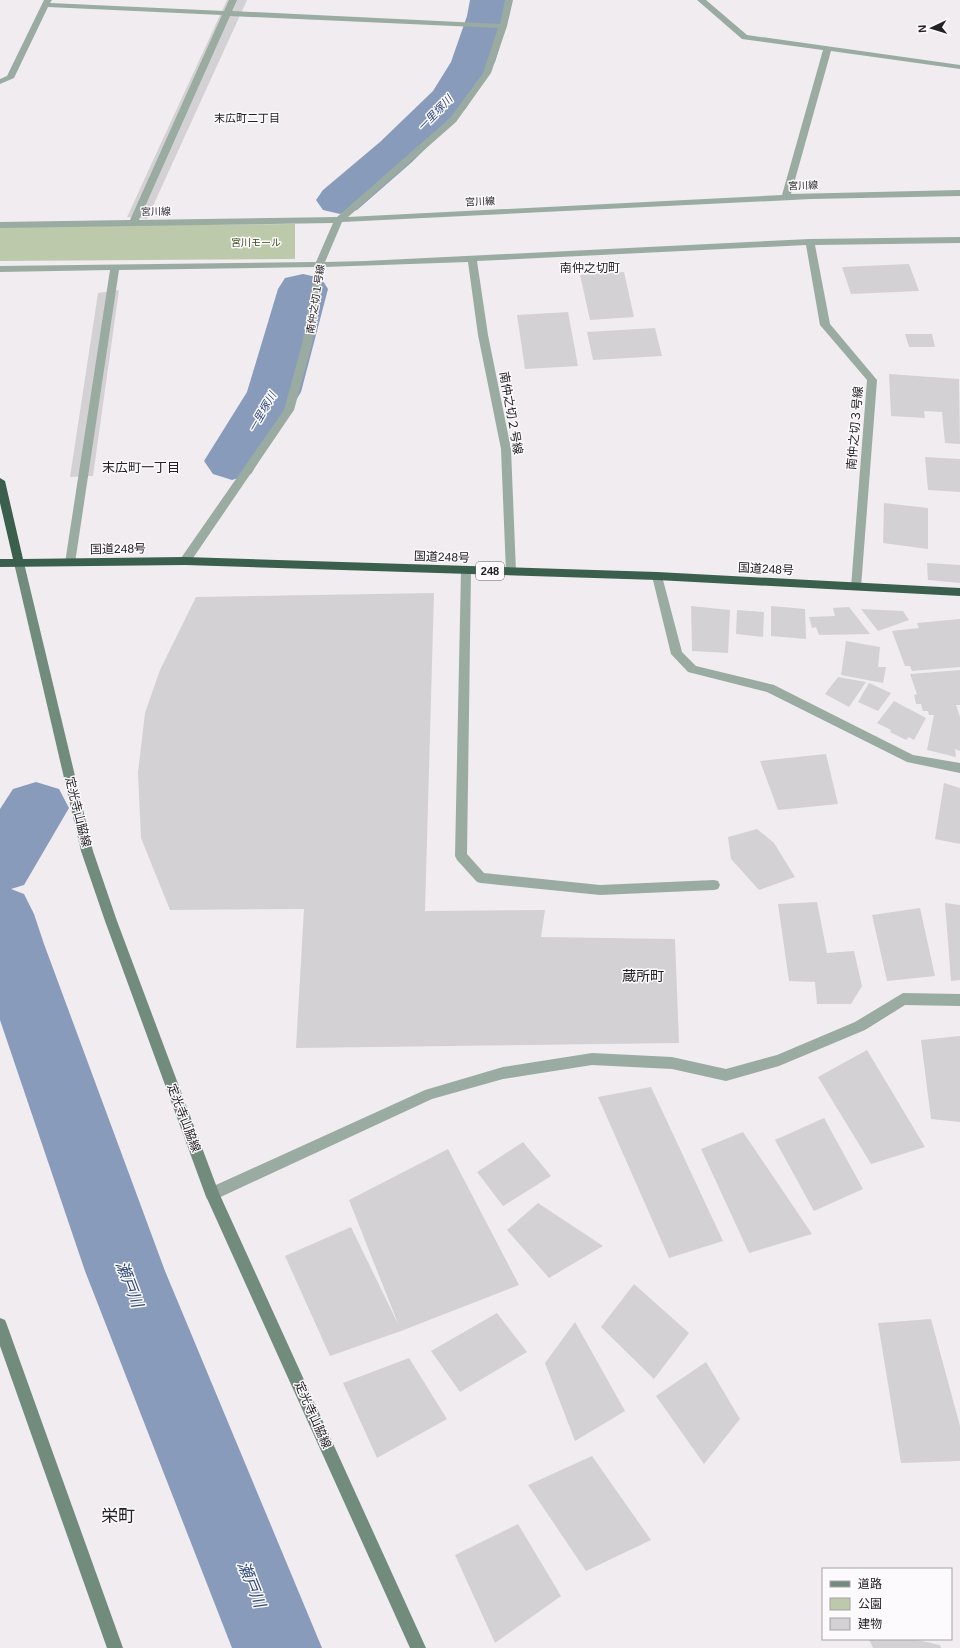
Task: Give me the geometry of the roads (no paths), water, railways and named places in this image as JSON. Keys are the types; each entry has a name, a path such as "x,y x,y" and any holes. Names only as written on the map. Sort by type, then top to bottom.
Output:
{"highway":[{"path":"0,481 19,563"},
{"name":"国道248号","path":"0,564 185,561 657,576 960,592"}],"main road":[{"name":"定光寺山脇線","path":"19,563 87,851 110,921 212,1194 418,1648"},
{"path":"0,1325 115,1648"}],"street":[{"path":"133,223 233,0"},
{"name":"南仲之切１号線","path":"185,561 289,410 307,344 320,263 340,220 453,120 487,74 503,26 509,0"},
{"path":"701,0 745,37 827,50 960,67"},
{"path":"0,82 10,78 48,3 503,26"},
{"path":"786,197 827,50"},
{"name":"宮川線","path":"0,225 340,220 786,197 960,193"},
{"path":"0,269 320,263 365,264 472,260 810,242 960,240"},
{"name":"南仲之切３号線","path":"810,242 825,325 872,380 856,587"},
{"name":"南仲之切２号線","path":"472,260 483,335 506,449 511,572"},
{"path":"70,563 115,267"},
{"path":"466,570 461,856 481,878 600,890 714,885"},
{"path":"657,576 677,654 692,669 770,688 912,759 960,768"},
{"path":"212,1194 430,1094 503,1073 592,1059 672,1063 726,1075 779,1060 853,1029 902,999 960,1000"}],"waterway":[{"name":"一里塚川","path":"340,200 396,152 450,99 473,62 488,16 491,0"},
{"name":"一里塚川","path":"232,461 274,392 303,289"},
{"path":"0,865 36,808"},
{"name":"瀬戸川","path":"0,914 9,944 125,1271 277,1648"}],"district":[{"name":"末広町二丁目","path":"247,118"},
{"name":"南仲之切町","path":"590,268"},
{"name":"末広町一丁目","path":"141,467"},
{"name":"蔵所町","path":"643,976"},
{"name":"栄町","path":"118,1516"}],"park label":[{"name":"宮川モール","path":"256,242"}]}
